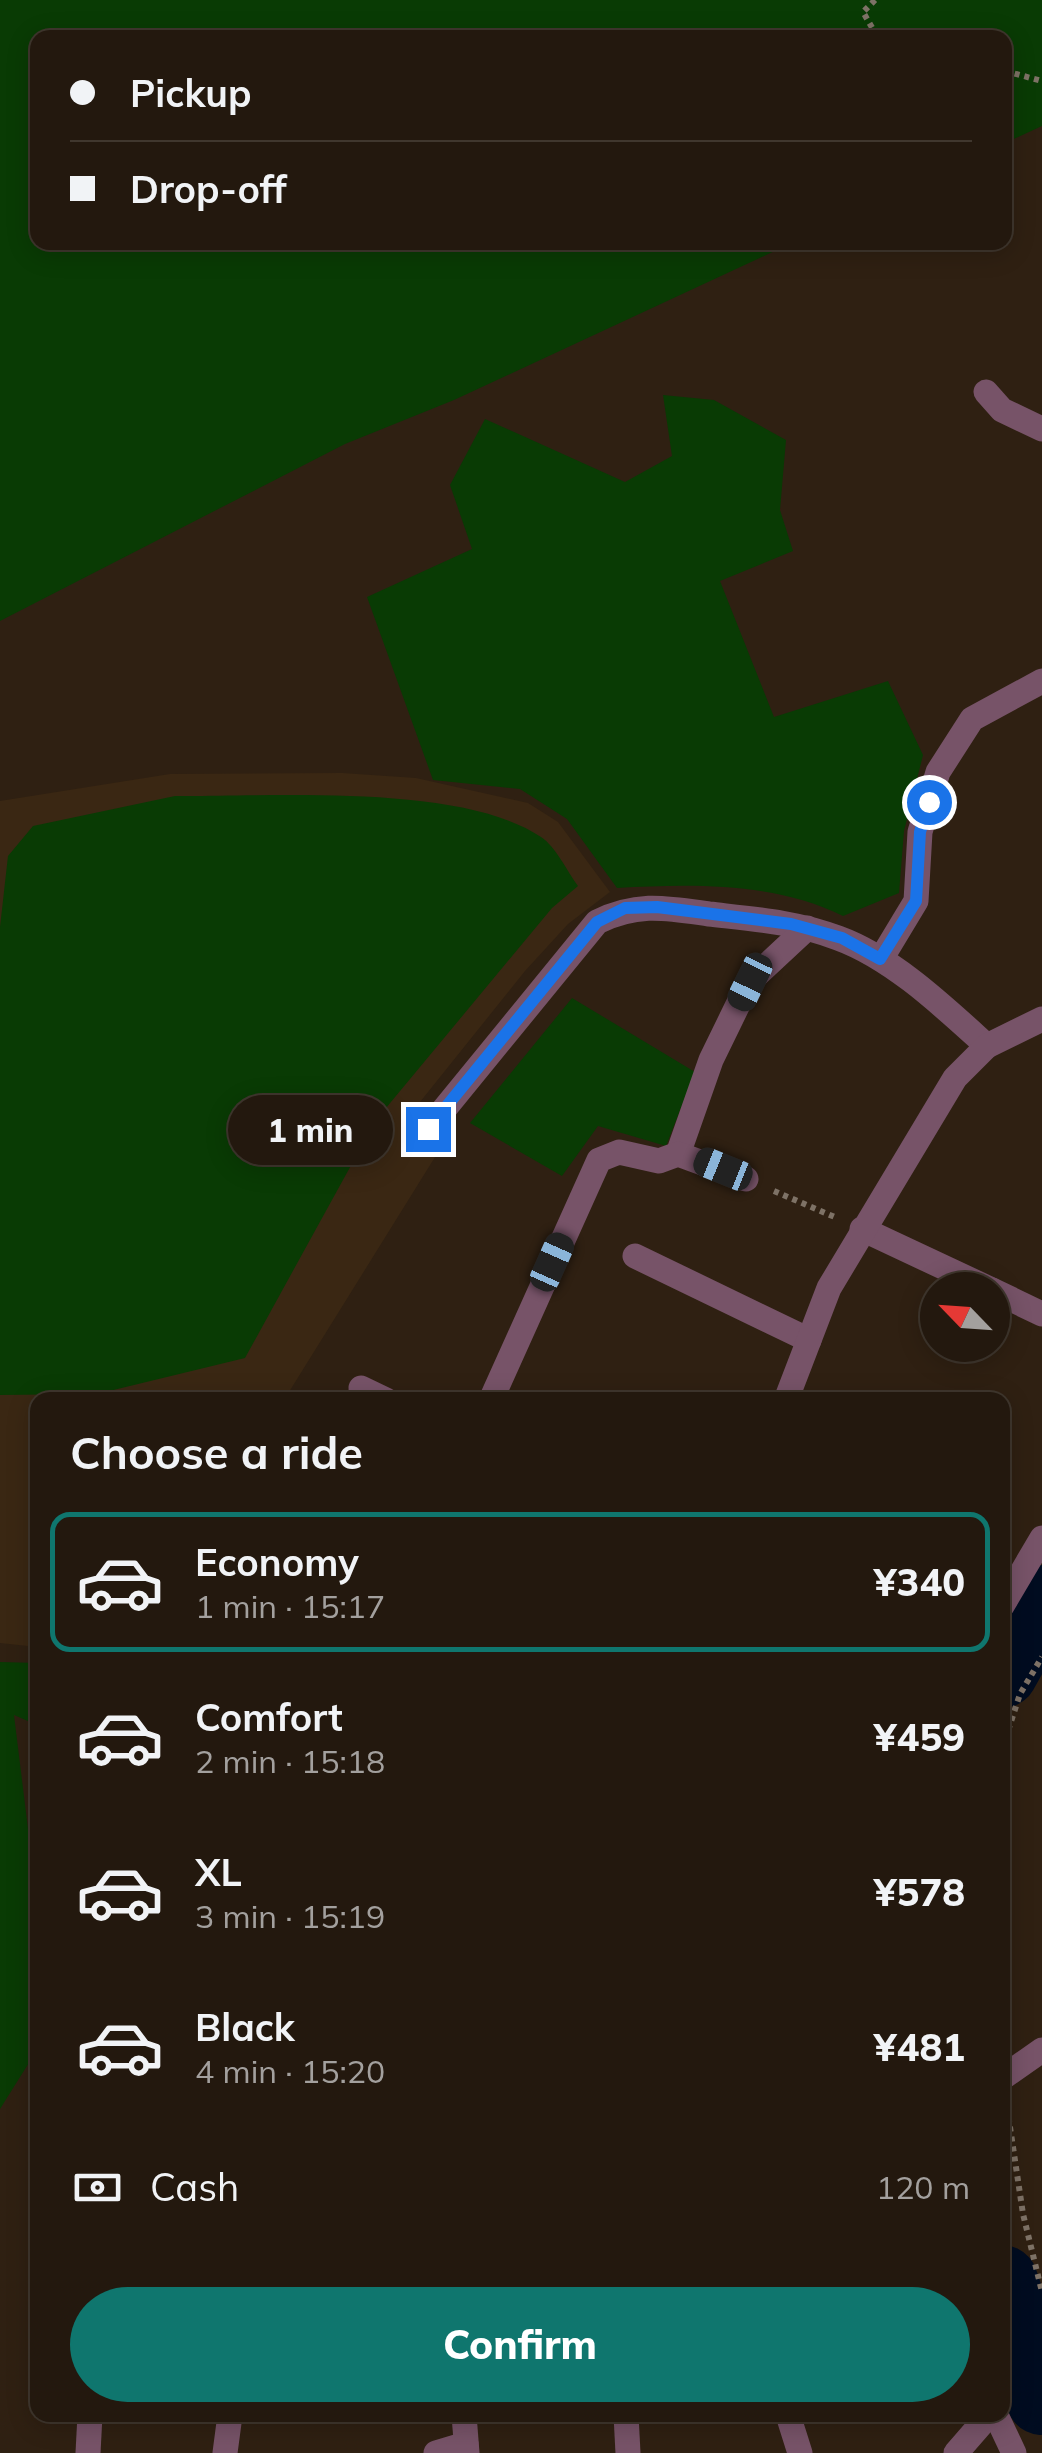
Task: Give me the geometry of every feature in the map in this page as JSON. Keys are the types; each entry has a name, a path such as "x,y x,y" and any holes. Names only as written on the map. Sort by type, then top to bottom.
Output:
{"street":[{"path":"986,392 1002,410 1042,429"},
{"path":"880,959 916,901 920,832 938,772 972,719 1042,680"},
{"path":"428,1129 597,922 625,908 657,907 806,928 842,938 880,959 987,1046"},
{"path":"678,1154 712,1060 750,982 806,928"},
{"path":"789,1392 829,1288 955,1078 987,1046 1042,1019"},
{"path":"495,1392 599,1160 618,1152 659,1161 678,1154 746,1178"},
{"path":"862,1228 954,1272"},
{"path":"635,1256 809,1340"},
{"path":"1010,1299 1042,1314"},
{"path":"361,1388 369,1392"},
{"path":"1010,1592 1042,1538"},
{"path":"1010,2072 1042,2050"},
{"path":"88,2453 90,2422"},
{"path":"226,2453 229,2422"},
{"path":"436,2453 466,2448 464,2422"},
{"path":"626,2422 628,2453"},
{"path":"790,2422 800,2453"},
{"path":"956,2453 983,2422"},
{"path":"999,2422 1014,2453"}],"path":[{"path":"873,30 863,12 875,0"},
{"path":"1012,73 1042,81"},
{"path":"746,1178 862,1228"},
{"path":"1010,1725 1020,1694 1042,1657"},
{"path":"1010,2130 1023,2214 1042,2292"}],"shaded area":[{"path":"342,773 416,778 528,803 558,822 610,892 568,924 525,971 408,1117 445,1141 289,1392 30,1392 30,1646 0,1643 0,801 170,774"}],"green space":[{"path":"0,0 1042,0 1042,126 1012,140 1012,30 30,30 30,250 777,250 454,400 345,444 0,621"},
{"path":"663,395 714,400 786,440 780,510 793,551 720,581 774,717 888,681 923,755 904,831 899,893 843,916 761,891 704,886 617,888 567,819 520,789 433,780 367,597 472,549 450,485 485,419 625,482 672,456"},
{"path":"312,795 416,801 464,808 506,820 541,837 578,886 552,908 376,1120 245,1358 105,1392 0,1395 0,927 8,856 33,826 175,796"},
{"path":"572,998 695,1072 666,1146 598,1126 562,1176 470,1123"},
{"path":"0,1662 30,1663 30,1722 14,1715 30,1837 30,2061 0,2109"}],"waterway":[{"path":"1010,1658 1042,1601"},
{"path":"1010,2305 1042,2399"}],"route":[{"path":"428,1129 597,922 625,908 657,907 791,924 842,938 880,959 916,901 920,832 929,802"}]}
